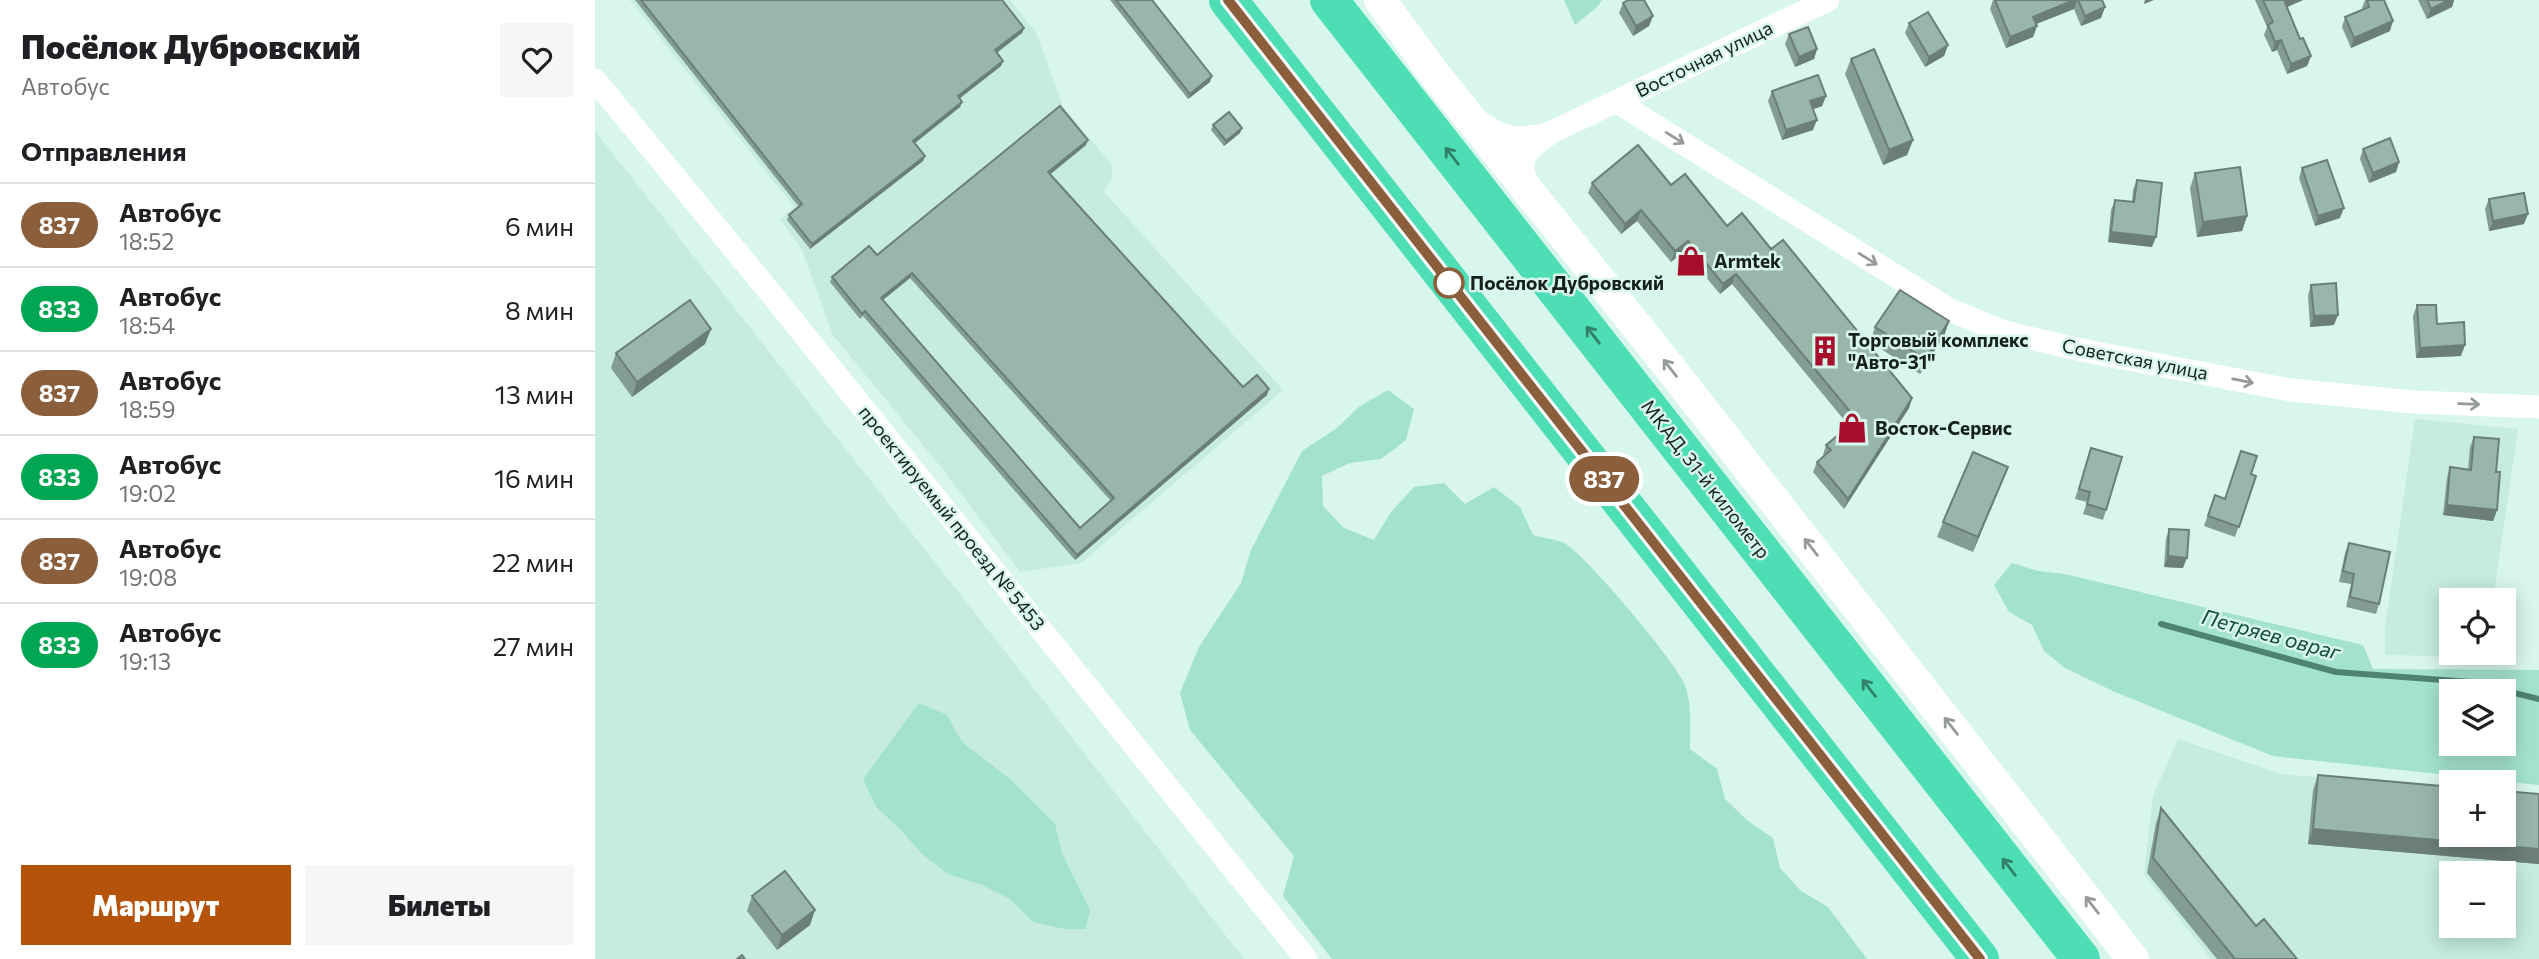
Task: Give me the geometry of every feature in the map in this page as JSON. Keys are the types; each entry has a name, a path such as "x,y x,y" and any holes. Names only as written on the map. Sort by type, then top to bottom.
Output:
{"highway":[{"path":"1228,0 1980,959"},
{"name":"МКАД, 31-й километр","path":"1329,0 2081,959"}],"main road":[{"path":"1380,0 1466,113 1698,403 2133,959"}],"street":[{"name":"Восточная улица","path":"1617,102 1828,0"},
{"name":"проектируемый проезд № 5453","path":"595,80 1306,959"},
{"path":"1529,191 1522,172 1523,158 1530,147 1550,133 1617,102"},
{"name":"Советская улица","path":"1617,102 1950,310 2004,332 2081,350 2290,390 2414,402 2539,407"},
{"path":"1466,113 1489,129 1508,137 1524,139 1550,133"}],"shaded area":[{"path":"630,0 1010,0 1036,32 1063,107 1113,166 1111,181 1103,191 1283,390 1081,563 1020,572 940,466 833,335 802,250 780,219 794,207"},
{"path":"1564,0 1602,0 1575,25"},
{"path":"595,131 1011,659 1244,959 595,959"},
{"path":"1388,390 1414,409 1406,440 1381,459 1350,463 1322,476 1323,506 1344,528 1374,540 1391,512 1414,487 1444,483 1465,504 1494,487 1520,507 1533,535 1564,543 1575,551 1629,610 1678,673 1685,685 1689,701 1690,749 1717,769 1725,799 1748,821 1773,838 1780,868 1801,891 1828,907 1867,959 1332,959 1283,896 1294,856 1190,730 1180,693 1199,647 1241,583 1251,550 1302,451 1337,428 1360,406"},
{"path":"2415,419 2518,429 2495,588 2439,588 2439,656 2385,655 2385,628"},
{"path":"2012,563 2363,645 2373,669 2539,670 2539,785 2516,782 2516,770 2439,770 2439,774 2273,756 2115,692 2065,668 2044,651 2032,625 2009,612 1994,585"},
{"path":"919,703 947,715 962,742 1011,780 1055,824 1062,853 1090,910 1086,929 1065,929 1033,922 1010,899 982,885 948,874 922,854 876,807 863,779"},
{"path":"2178,739 2281,774 2439,788 2439,847 2516,847 2516,822 2539,797 2539,959 2211,959 2144,874 2153,796"}],"building":[{"path":"641,0 1002,0 1024,28 995,50 1003,61 958,96 962,102 913,141 925,156 812,244 789,215 802,204"},
{"path":"1116,0 1152,0 1212,76 1190,94"},
{"path":"1628,0 1644,0 1653,16 1636,26 1623,3"},
{"path":"1995,0 2074,0 2033,17 2037,26 2010,37"},
{"path":"2078,0 2102,0 2105,7 2085,16"},
{"path":"2263,0 2284,0 2300,39 2303,38 2311,56 2291,64 2281,40 2275,42 2268,25 2273,22"},
{"path":"2367,0 2384,0 2393,21 2354,38 2345,17 2369,7"},
{"path":"2427,0 2449,0 2431,9"},
{"path":"1928,12 1948,45 1929,57 1909,23"},
{"path":"1808,27 1817,49 1799,57 1789,34"},
{"path":"1874,49 1913,140 1889,150 1851,59"},
{"path":"1818,75 1826,96 1810,101 1817,120 1786,130 1772,91"},
{"path":"1060,106 1088,140 1048,172 1243,387 1257,375 1269,389 1077,555 865,311 862,314 832,277 869,246 877,255","holes":["912,273 1114,498 1080,528 881,298"]},
{"path":"1229,112 1242,128 1226,141 1213,125"},
{"path":"2390,138 2399,162 2373,173 2363,149"},
{"name":"Торговый комплекс \"Авто-31\"","path":"1638,145 1671,185 1685,174 1727,226 1742,213 1771,249 1783,240 1912,398 1848,499 1817,462 1831,450 1826,445 1843,431 1839,426 1853,415 1736,274 1723,284 1688,241 1675,251 1641,210 1625,224 1592,183"},
{"path":"2327,160 2344,208 2318,216 2302,168"},
{"path":"2240,167 2247,216 2203,222 2195,173"},
{"path":"2137,180 2162,183 2156,237 2111,232 2115,200 2134,202"},
{"path":"2524,193 2528,214 2493,221 2489,199"},
{"path":"2336,283 2338,315 2314,316 2311,285"},
{"path":"1900,290 1949,321 1925,359 1875,327"},
{"path":"690,300 711,329 637,382 616,353"},
{"path":"2417,305 2436,305 2437,324 2464,322 2465,345 2420,348"},
{"path":"2474,437 2499,439 2497,510 2447,505 2450,467 2471,470"},
{"path":"2091,448 2122,457 2106,510 2087,504 2090,492 2079,489"},
{"path":"2241,451 2257,456 2251,474 2256,476 2239,527 2208,516 2215,495 2225,499"},
{"path":"1973,452 2008,467 1978,537 1943,522"},
{"path":"2169,529 2189,530 2187,558 2168,556"},
{"path":"2349,543 2390,552 2379,604 2350,597 2354,574 2343,571"},
{"path":"2318,775 2439,786 2439,840 2313,829"},
{"path":"2516,792 2539,794 2539,849 2516,847"},
{"path":"2161,808 2256,926 2264,919 2297,959 2235,959 2153,858"},
{"path":"785,871 815,910 782,935 752,896"}],"waterway":[{"name":"Петряев овраг","path":"2161,624 2336,672 2470,682 2539,699"}],"bus line":[{"name":"837","path":"1228,0 1980,959"}],"place":[{"name":"Armtek","path":"1691,261"},
{"name":"Посёлок Дубровский","path":"1449,283"},
{"name":"Торговый комплекс \"Авто-31\"","path":"1825,351"},
{"name":"Восток-Сервис","path":"1852,428"}]}
